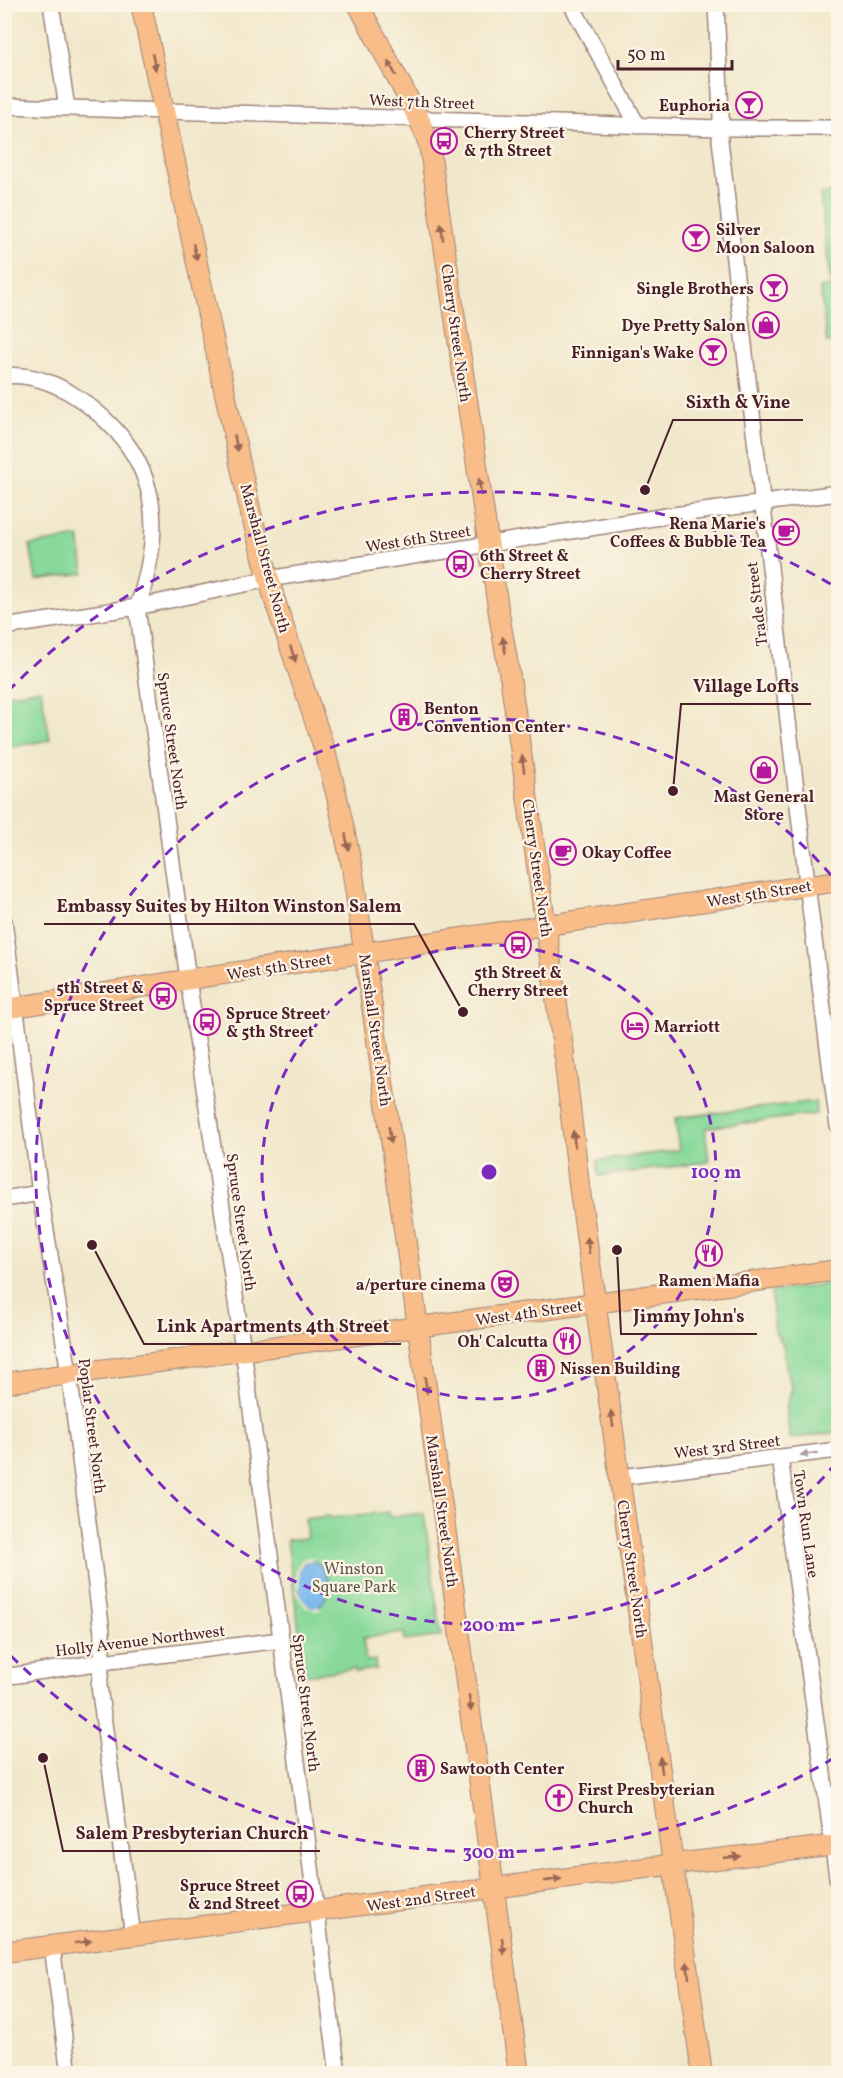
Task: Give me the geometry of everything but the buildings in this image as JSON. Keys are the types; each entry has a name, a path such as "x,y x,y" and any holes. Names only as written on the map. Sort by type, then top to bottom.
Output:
{"main road":[{"name":"Marshall Street North","path":"141,4 251,514 268,579 314,714 337,797 352,867 418,1327 519,2073"},
{"name":"Cherry Street North","path":"358,4 419,119 429,144 432,160 547,926 596,1303 702,2073"},
{"name":"West 5th Street","path":"10,1009 188,979 838,881"},
{"name":"West 4th Street","path":"4,1383 838,1270"},
{"name":"West 2nd Street","path":"4,1952 674,1864 836,1845"}],"street":[{"path":"51,4 66,108"},
{"path":"571,4 638,126"},
{"name":"Trade Street","path":"716,4 721,150 807,886 838,1126"},
{"name":"West 7th Street","path":"4,106 638,126 838,128"},
{"name":"Spruce Street North","path":"4,376 32,376 52,382 70,392 110,424 131,448 141,466 153,507 152,548 142,596 136,607 243,1349 338,2073"},
{"name":"West 6th Street","path":"4,627 136,607 268,579 666,516 838,493"},
{"name":"Poplar Street North","path":"4,921 10,1009 69,1373 102,1632 99,1686 134,1936"},
{"path":"4,1199 40,1193"},
{"name":"West 3rd Street","path":"620,1477 838,1450"},
{"name":"Town Run Lane","path":"780,1457 836,1845 838,1884"},
{"name":"Holly Avenue Northwest","path":"4,1677 102,1662 281,1640"},
{"path":"52,1946 69,2073"}],"green space":[{"path":"838,192 838,340 827,343 820,288 831,286 820,194"},
{"path":"79,537 84,573 36,580 30,545"},
{"path":"41,689 50,740 5,748 5,695"},
{"path":"815,1101 816,1114 705,1128 709,1162 599,1176 597,1161 679,1150 675,1118"},
{"path":"838,1282 838,1432 790,1439 786,1408 792,1388 783,1345 775,1331 771,1292"},
{"name":"Winston Square Park","path":"388,1512 389,1517 424,1513 441,1636 405,1641 404,1633 363,1638 366,1661 375,1660 376,1669 355,1672 354,1669 305,1675 287,1540 307,1538 305,1519"}],"water":[{"path":"309,1560 322,1567 328,1581 326,1596 317,1608 307,1605 298,1588 300,1569"}],"pier":[{"path":"308,1557 316,1559 304,1562 299,1570 299,1591 307,1605 313,1608 320,1606 321,1609 317,1611 305,1607 296,1592 296,1569 302,1560"}],"place":[{"name":"Euphoria","path":"749,105"},
{"name":"Cherry Street & 7th Street","path":"444,141"},
{"name":"Silver Moon Saloon","path":"696,238"},
{"name":"Single Brothers","path":"774,288"},
{"name":"Dye Pretty Salon","path":"766,325"},
{"name":"Finnigan's Wake","path":"713,352"},
{"name":"Sixth & Vine","path":"645,490"},
{"name":"Rena Marie's Coffees & Bubble Tea","path":"786,532"},
{"name":"6th Street & Cherry Street","path":"460,564"},
{"name":"Benton Convention Center","path":"404,717"},
{"name":"Mast General Store","path":"764,770"},
{"name":"Village Lofts","path":"673,791"},
{"name":"Okay Coffee","path":"563,852"},
{"name":"5th Street & Cherry Street","path":"518,945"},
{"name":"5th Street & Spruce Street","path":"163,996"},
{"name":"Embassy Suites by Hilton Winston Salem","path":"463,1012"},
{"name":"Spruce Street & 5th Street","path":"207,1022"},
{"name":"Marriott","path":"635,1026"},
{"name":"Link Apartments 4th Street","path":"92,1245"},
{"name":"Jimmy John's","path":"617,1250"},
{"name":"Ramen Mafia","path":"709,1253"},
{"name":"a/perture cinema","path":"505,1284"},
{"name":"Oh' Calcutta","path":"567,1341"},
{"name":"Nissen Building","path":"541,1368"},
{"name":"Salem Presbyterian Church","path":"43,1758"},
{"name":"Sawtooth Center","path":"421,1768"},
{"name":"First Presbyterian Church","path":"559,1798"},
{"name":"Spruce Street & 2nd Street","path":"300,1894"}]}
